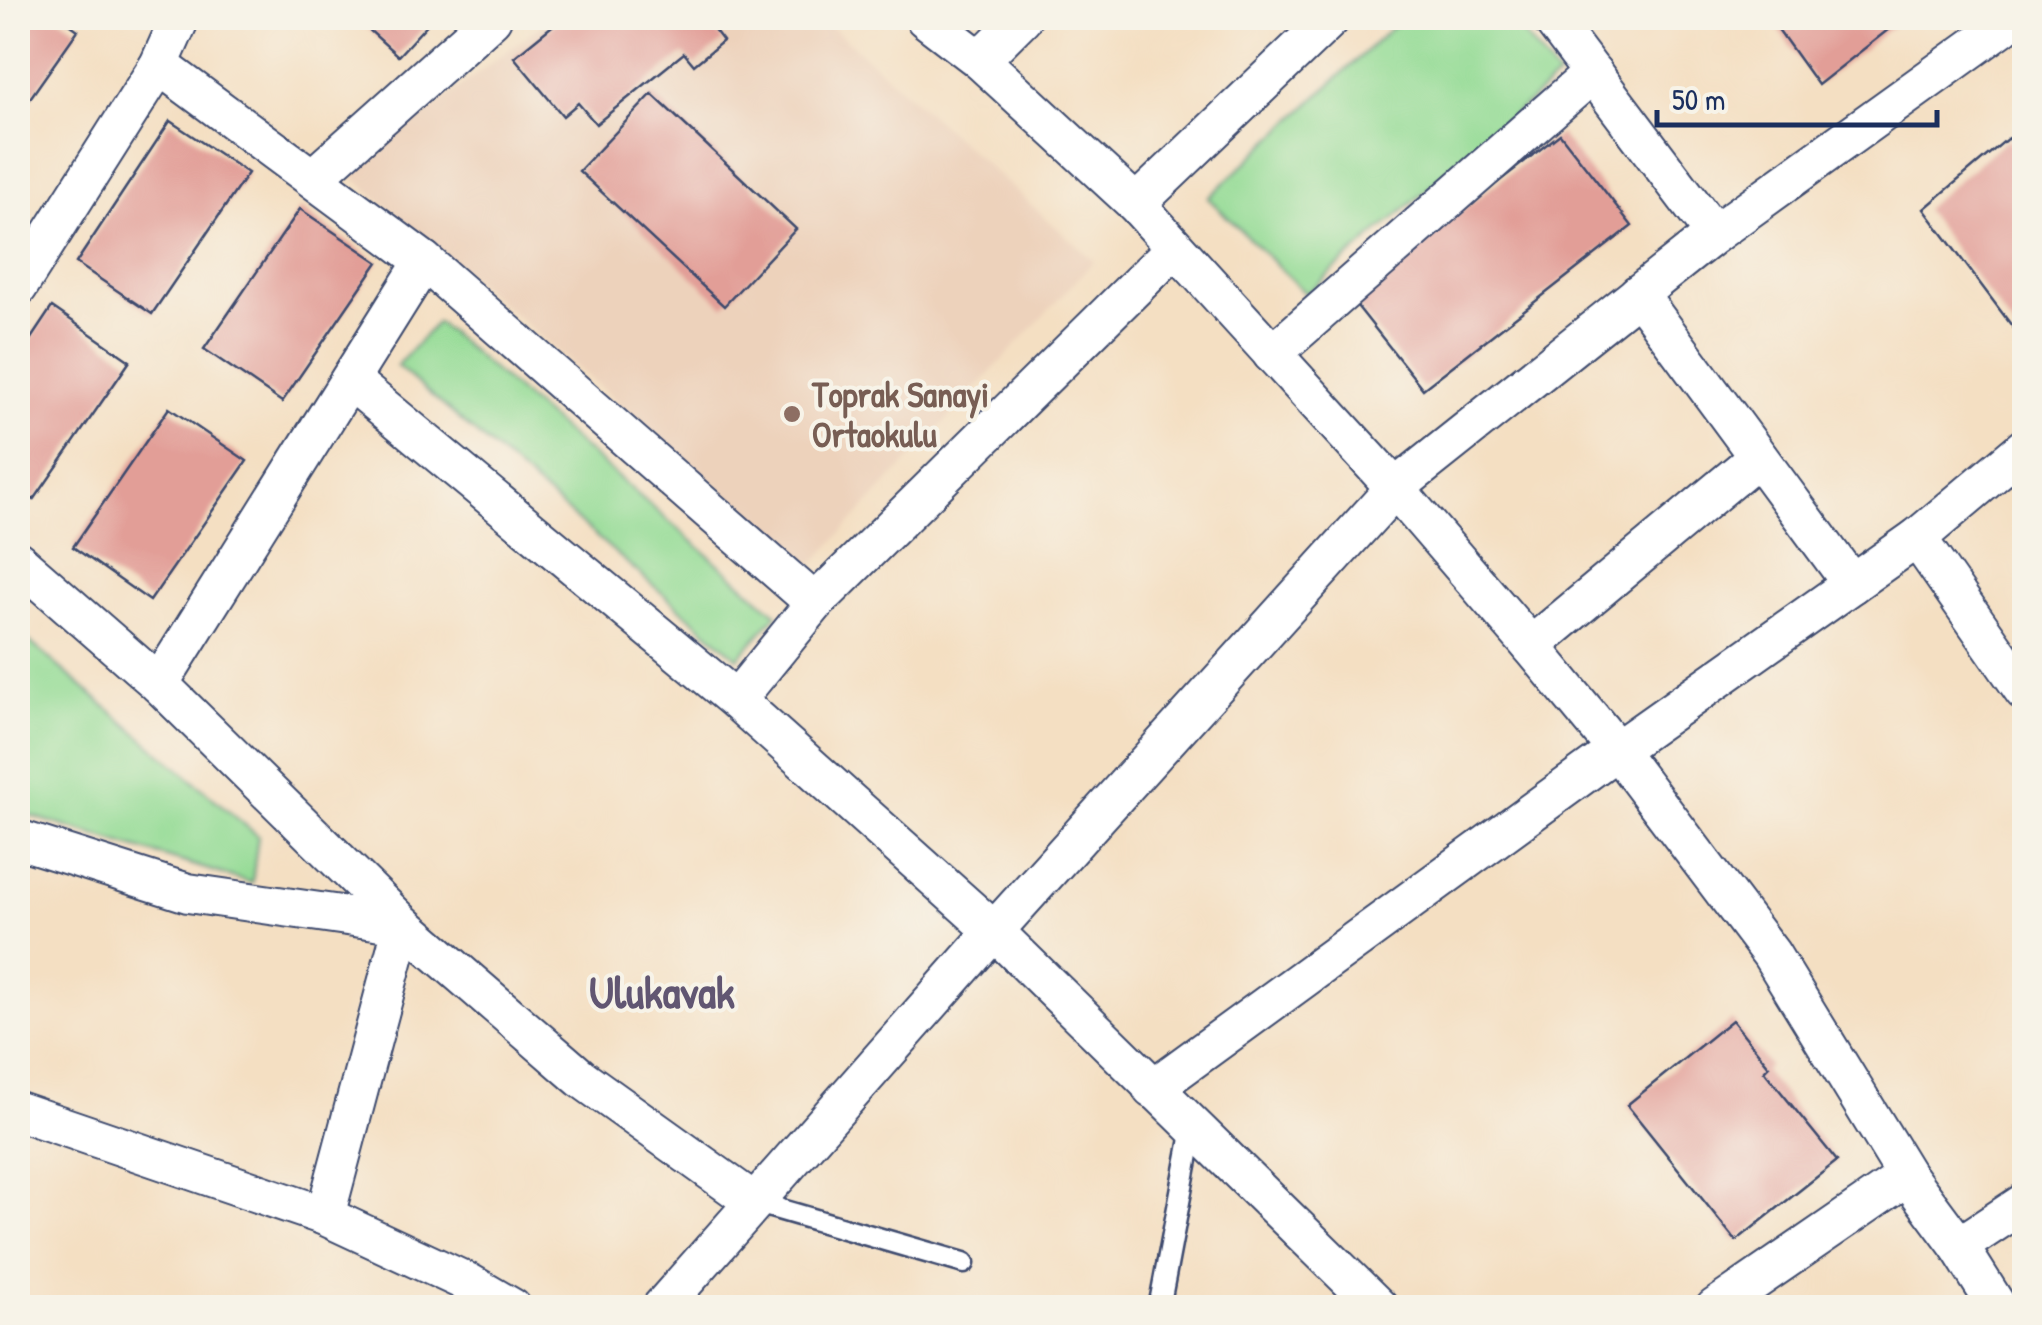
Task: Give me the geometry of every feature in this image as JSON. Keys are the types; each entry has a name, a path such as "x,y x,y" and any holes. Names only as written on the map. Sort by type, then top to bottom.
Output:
{"street":[{"path":"18,287 159,65 180,18"},
{"path":"314,176 492,18"},
{"path":"925,18 980,60 1136,204 1395,488 1531,646 1617,750 1771,954 1907,1176 1960,1246 1998,1308"},
{"path":"980,60 1022,18"},
{"path":"1136,204 1331,18"},
{"path":"1551,18 1714,234"},
{"path":"661,1308 994,931 1395,488 1714,234 2014,18"},
{"path":"159,65 424,261 814,603"},
{"path":"1272,354 1593,73"},
{"path":"736,700 814,603 1175,248"},
{"path":"159,684 424,261"},
{"path":"1638,294 1852,584"},
{"path":"350,380 736,700 994,931 1379,1308"},
{"path":"1152,1089 1617,750 1917,538 2024,448"},
{"path":"1531,646 1758,457"},
{"path":"1917,538 2024,691"},
{"path":"18,561 159,684 403,924 581,1078 754,1202"},
{"path":"18,839 188,893 403,924"},
{"path":"325,1216 403,924"},
{"path":"18,1112 325,1216 469,1283 512,1308"},
{"path":"1715,1308 1907,1176"},
{"path":"1960,1246 2024,1203"}],"lane":[{"path":"1159,1308 1193,1128"},
{"path":"754,1202 964,1263"}],"shaded area":[{"name":"Toprak Sanayi Ortaokulu","path":"550,18 822,18 1094,261 811,566 348,173"}],"green space":[{"path":"1402,18 1510,18 1558,77 1306,294 1208,198"},
{"path":"437,322 777,614 738,658 397,366"},
{"path":"18,632 258,836 252,883 18,812"}],"building":[{"path":"18,18 61,18 78,30 26,104 18,98"},
{"path":"356,18 433,18 398,56"},
{"path":"562,18 726,18 713,28 723,41 694,65 684,53 596,124 578,103 563,116 514,57"},
{"path":"1784,18 1903,18 1818,85 1775,25"},
{"path":"652,94 796,229 724,306 579,171"},
{"path":"170,121 248,173 152,314 76,263"},
{"path":"1560,134 1632,226 1423,389 1350,297"},
{"path":"2008,138 2024,161 2024,342 1924,209"},
{"path":"300,209 378,262 282,402 204,349"},
{"path":"52,307 130,361 34,500 18,489 18,358"},
{"path":"169,408 247,461 150,601 73,547"},
{"path":"1732,1020 1769,1066 1764,1071 1837,1161 1736,1241 1627,1105"}],"place":[{"name":"Toprak Sanayi Ortaokulu","path":"792,414"}],"district":[{"name":"Ulukavak","path":"662,991"}]}
